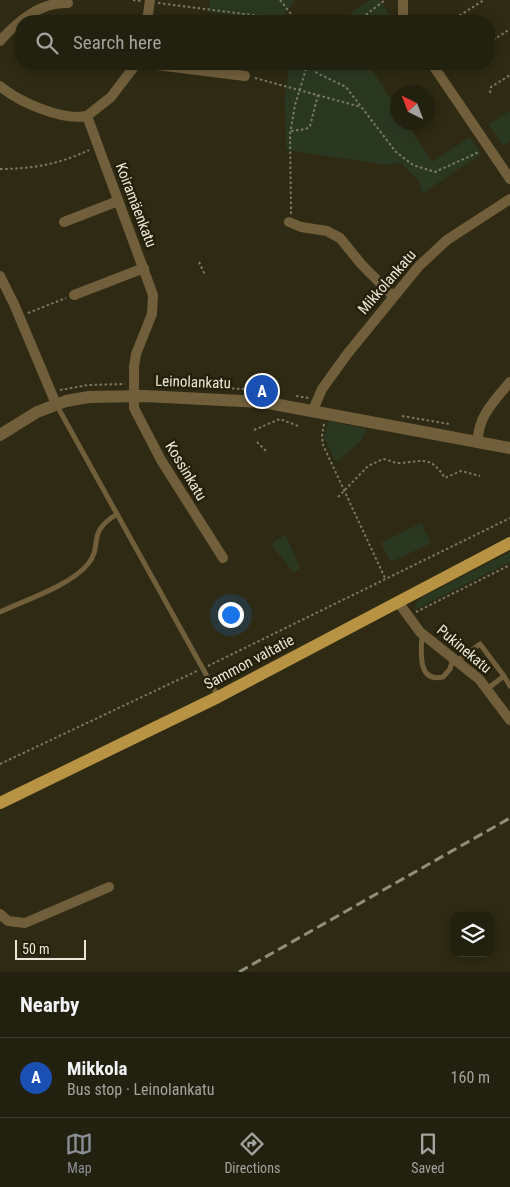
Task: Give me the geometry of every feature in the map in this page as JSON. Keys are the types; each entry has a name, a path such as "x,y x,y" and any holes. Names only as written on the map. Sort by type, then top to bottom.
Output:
{"main road":[{"name":"Sammon valtatie","path":"0,803 218,697 510,542"}],"street":[{"path":"402,0 403,15"},
{"path":"148,15 150,1"},
{"path":"30,15 52,4 68,3"},
{"path":"0,41 15,28"},
{"path":"0,86 24,102 60,114 87,116 96,111 118,90 132,70"},
{"path":"197,70 245,76"},
{"path":"436,70 510,179"},
{"name":"Koiramäenkatu","path":"87,116 153,295 154,308 148,328 136,354 134,396"},
{"name":"Mikkolankatu","path":"313,410 322,389 393,296 419,266 447,240 510,199"},
{"path":"64,222 118,201"},
{"path":"289,222 301,227 327,231 340,238 362,265 393,296"},
{"path":"74,295 144,268"},
{"path":"0,276 56,404"},
{"path":"478,442 478,430 483,416 510,382"},
{"name":"Leinolankatu","path":"0,435 37,412 56,404 89,397 134,396 231,399 313,410 510,448"},
{"name":"Kossinkatu","path":"134,396 134,408 161,460 223,558"},
{"name":"Pukinekatu","path":"398,602 406,616 422,634 479,679 510,720"},
{"path":"0,914 8,921 25,923 109,887"}],"lane":[{"path":"56,404 218,697"},
{"path":"0,612 81,572 93,557 96,536 100,528 117,514"},
{"path":"422,634 421,658 428,675 438,678 447,674 455,659 480,644 510,686"},
{"path":"488,689 504,676"}],"path":[{"path":"280,0 292,15"},
{"path":"366,15 385,0"},
{"path":"460,15 484,0"},
{"path":"150,1 263,15"},
{"path":"495,39 510,29"},
{"path":"289,222 291,214 290,131 299,89 306,70"},
{"path":"314,70 346,87 396,152 413,165 435,172 451,167 488,148"},
{"path":"490,92 491,87 510,75"},
{"path":"245,76 361,107"},
{"path":"290,131 306,129 310,126 318,95"},
{"path":"0,169 32,168 62,162 98,146"},
{"path":"199,262 205,275"},
{"path":"19,317 74,295"},
{"path":"326,413 322,436 323,445 385,578"},
{"path":"254,430 280,419 298,426"},
{"path":"257,442 266,452"},
{"path":"338,497 368,466 383,459 397,463 415,460 430,462 438,467 445,478 461,471 480,476"},
{"path":"0,764 203,668 510,518"},
{"path":"406,616 510,565"}],"green space":[{"path":"210,0 295,0 285,15 233,15 209,12"},
{"path":"370,0 380,0 389,15 349,15"},
{"path":"289,70 372,70 390,97 390,130 411,130 432,162 470,137 481,154 423,193 418,179 399,162 389,165 286,150 285,96"},
{"path":"510,111 510,141 503,146 489,124"},
{"path":"329,421 367,429 360,442 336,462 324,437"},
{"path":"421,523 431,543 391,562 381,543"},
{"path":"286,535 300,569 293,572 273,547 274,541"},
{"path":"510,552 510,562 414,610 421,598"}],"railway":[{"path":"239,972 510,818"}],"place":[{"name":"Mikkola","path":"262,391"}]}
